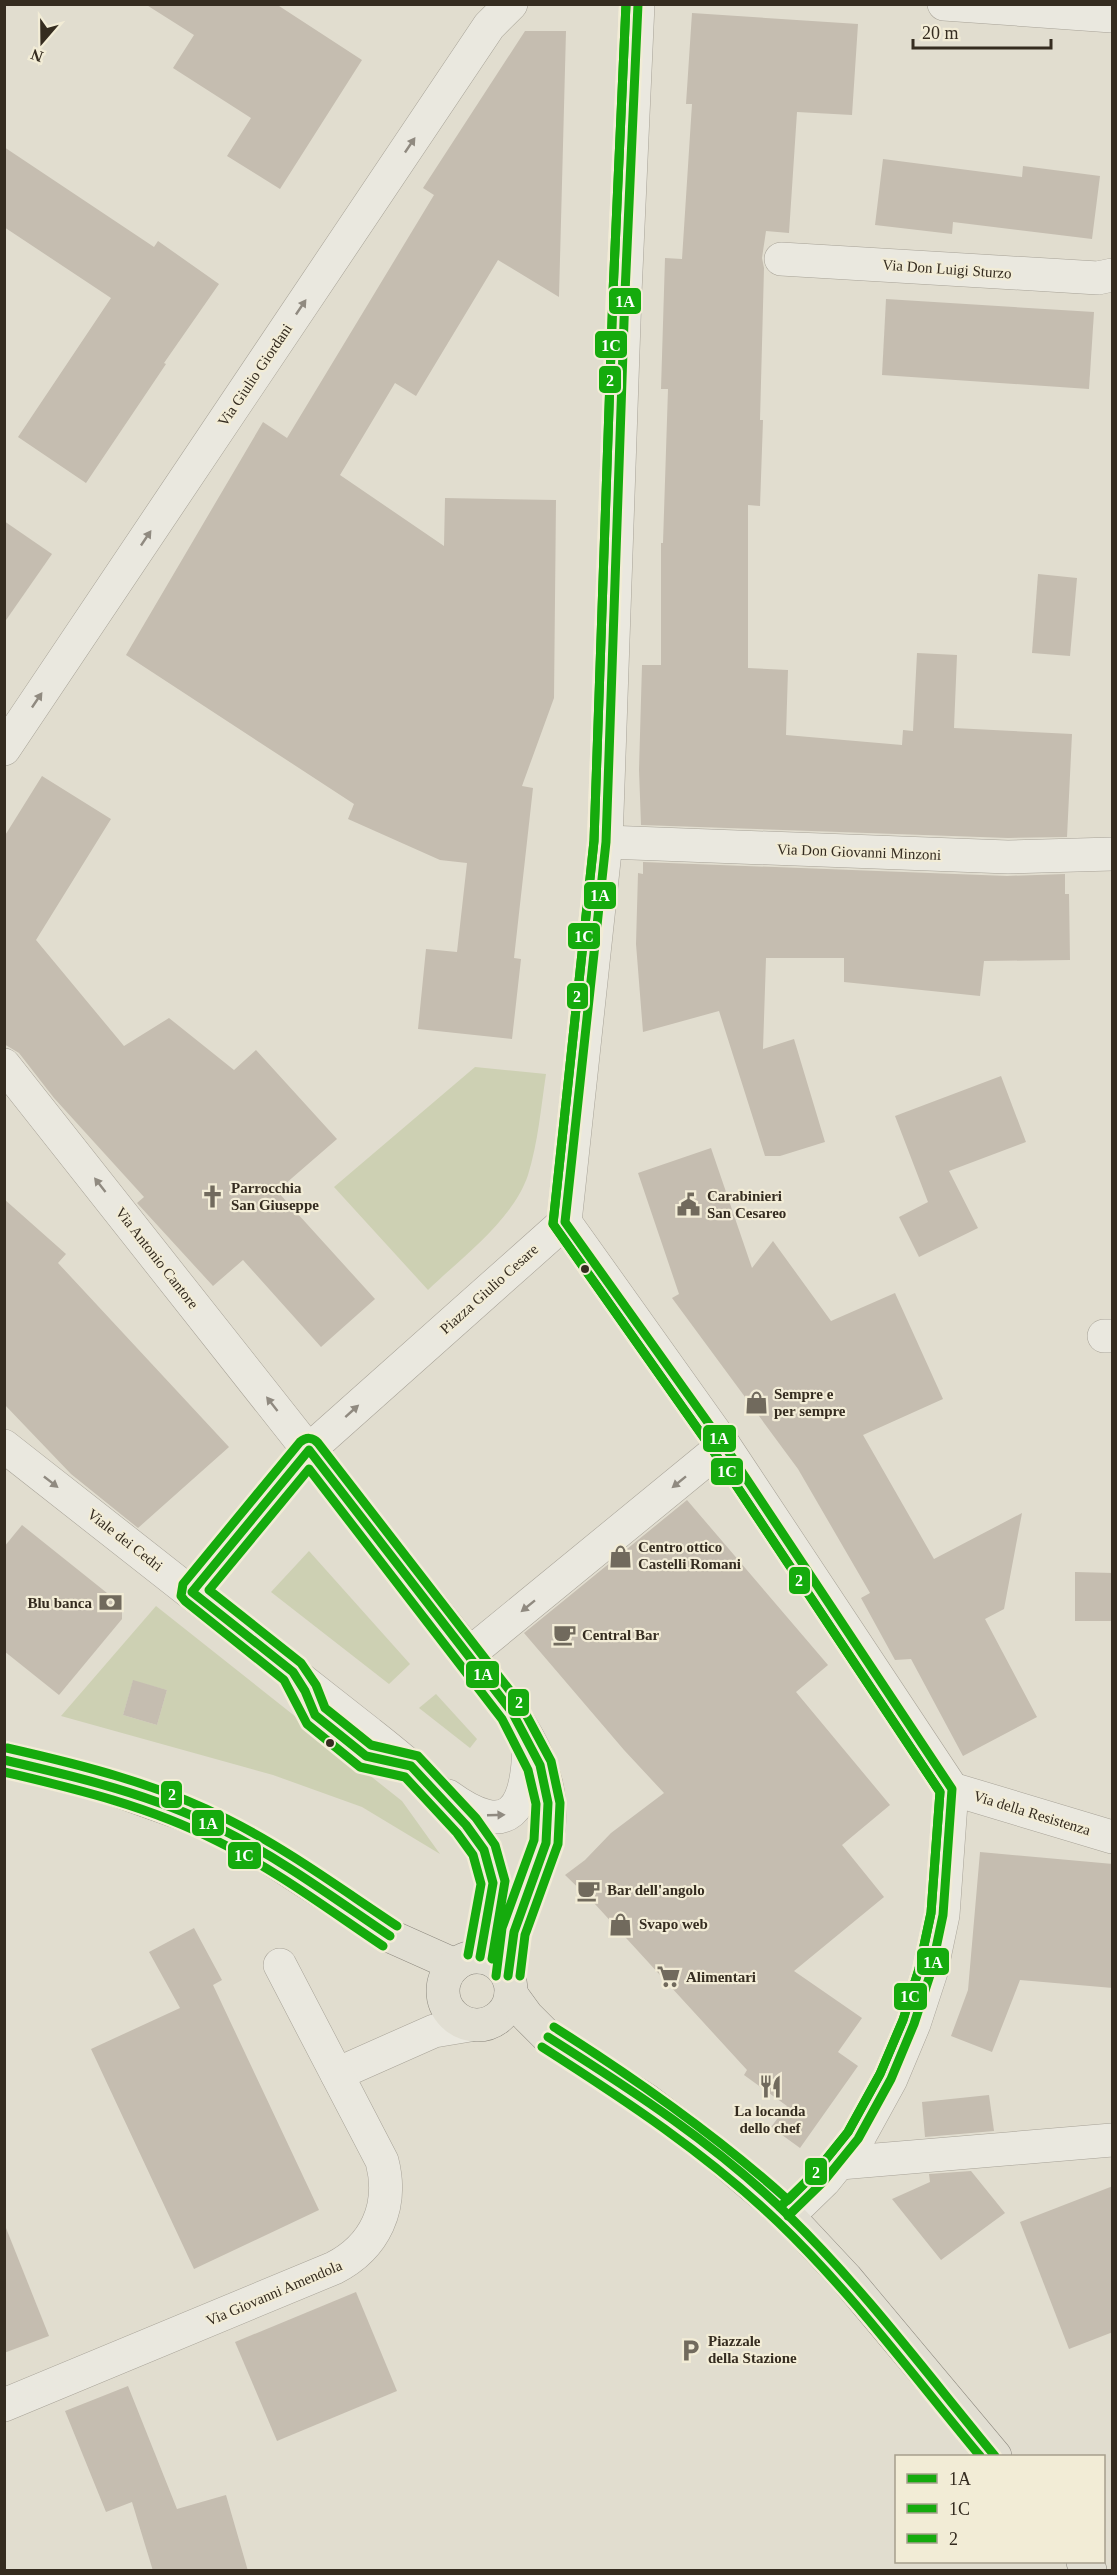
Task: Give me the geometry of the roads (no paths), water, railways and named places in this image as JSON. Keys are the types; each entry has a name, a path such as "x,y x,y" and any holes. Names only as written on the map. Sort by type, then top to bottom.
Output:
{"main road":[{"path":"4,1760 105,1786 206,1821 255,1848 390,1936 460,1999 548,2037 639,2095 698,2139 788,2216 846,2278 993,2455"},
{"path":"460,1999 497,1963 527,2016 548,2037"},
{"path":"460,1999 505,2010 509,1985"}],"street":[{"name":"Via Giulio Giordani","path":"4,749 489,26 511,4"},
{"path":"638,4 606,842 565,1222 724,1445 952,1789 946,1890 931,1972 914,2024 891,2079 874,2111 840,2163 788,2216"},
{"path":"944,4 1113,16"},
{"name":"Via Don Luigi Sturzo","path":"781,259 1098,278 1113,275"},
{"name":"Via Don Giovanni Minzoni","path":"606,842 999,857 1113,854"},
{"name":"Via Antonio Cantore","path":"4,1065 469,1654 530,1738"},
{"name":"Piazza Giulio Cesare","path":"192,1592 309,1450 565,1222"},
{"path":"469,1654 724,1445"},
{"name":"Viale dei Cedri","path":"4,1446 411,1766 466,1825 484,1850 490,1865 493,1883 460,1999"},
{"path":"411,1766 450,1798 468,1808 491,1816 505,1815 515,1810 522,1799 528,1772 530,1738"},
{"path":"509,1985 508,1951 516,1921 548,1836 549,1800 546,1779 530,1738"},
{"name":"Via della Resistenza","path":"952,1789 1113,1837"},
{"name":"Via Giovanni Amendola","path":"4,2405 334,2268 359,2253 376,2230 385,2199 385,2171 379,2152 280,1965"},
{"path":"337,2074 460,1999"},
{"path":"840,2163 1113,2140"}],"place":[{"name":"Parrocchia San Giuseppe","path":"213,1197"},
{"name":"Carabinieri San Cesareo","path":"689,1205"},
{"name":"Sempre e per sempre","path":"756,1403"},
{"name":"Centro ottico Castelli Romani","path":"620,1556"},
{"name":"Blu banca","path":"110,1603"},
{"name":"Central Bar","path":"564,1635"},
{"name":"Bar dell'angolo","path":"589,1890"},
{"name":"Svapo web","path":"621,1924"},
{"name":"Alimentari","path":"668,1977"},
{"name":"La locanda dello chef","path":"770,2087"},
{"name":"Piazzale della Stazione","path":"690,2350"}]}
